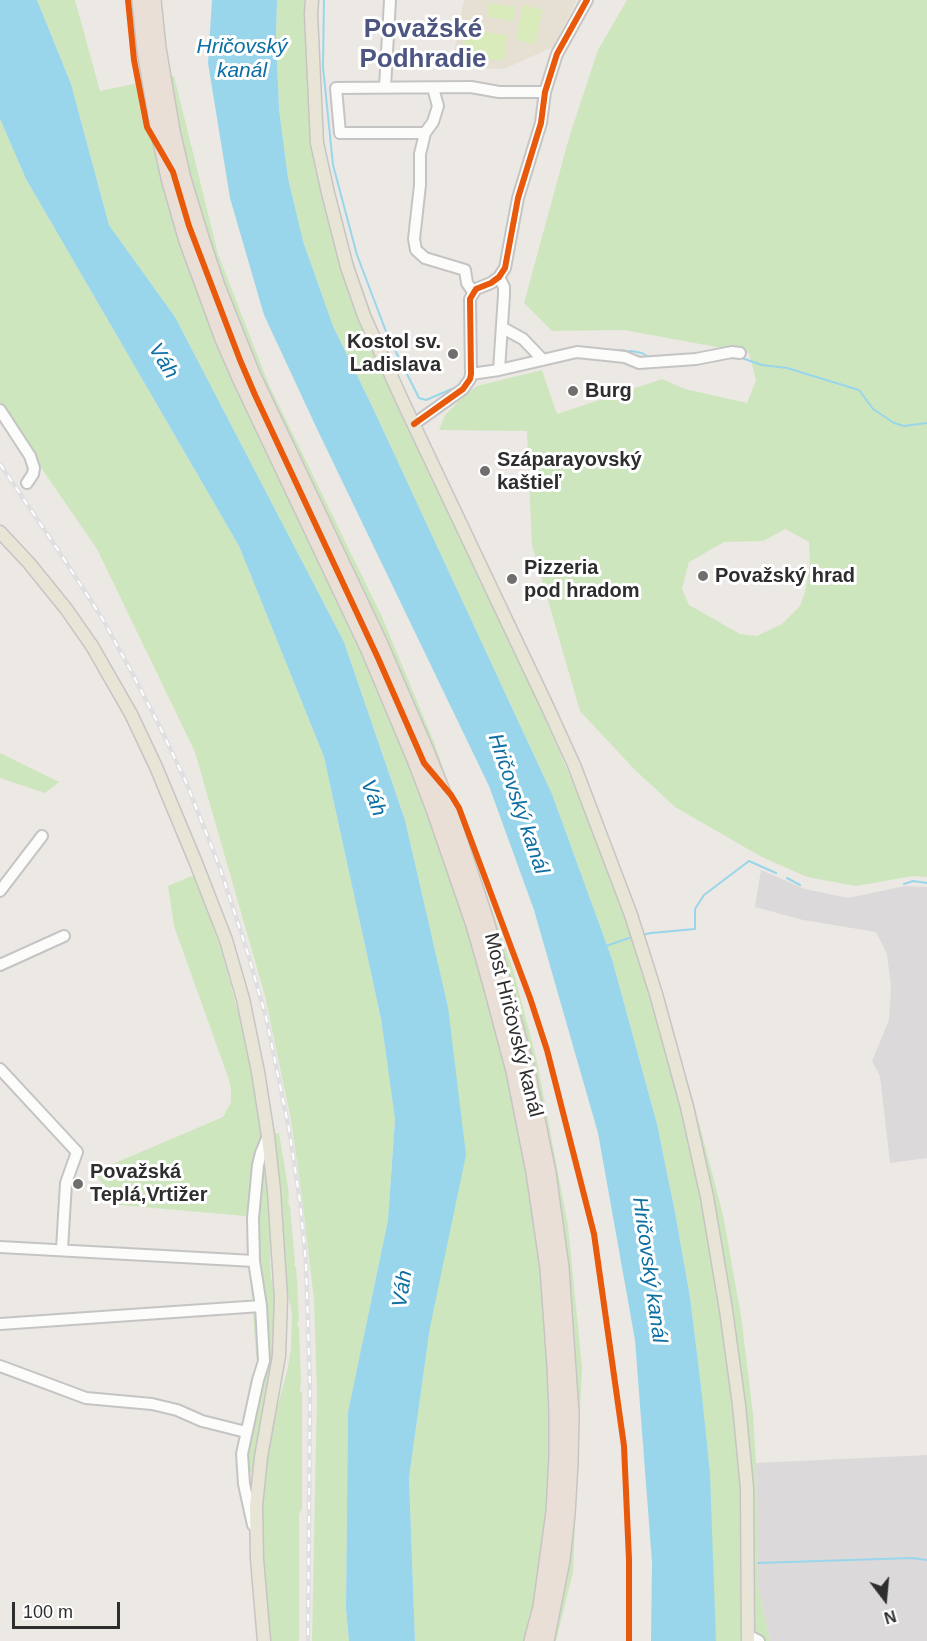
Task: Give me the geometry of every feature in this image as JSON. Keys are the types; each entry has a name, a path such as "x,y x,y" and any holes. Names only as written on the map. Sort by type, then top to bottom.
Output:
{"highway":[{"name":"Most Hričovský kanál","path":"140,0 145,50 159,133 170,182 191,250 240,378 364,640 414,757 474,925 514,1071 534,1172 548,1268 557,1411 554,1512 541,1607 532,1641"},
{"name":"Most Hričovský kanál","path":"153,0 158,48 172,131 189,199 217,286 252,374 380,642 447,803 486,921 526,1066 548,1173 561,1268 571,1414 570,1473 562,1560 546,1641"}],"main road":[{"path":"312,0 317,143 340,243 355,290 380,352 574,765 631,915 687,1107 707,1197 739,1405 747,1488 752,1639"},
{"path":"0,532 51,590 86,638 131,714 196,863 225,940 251,1032 268,1136 279,1259 279,1356 258,1479 255,1533 264,1641"}],"street":[{"path":"385,87 390,0"},
{"path":"414,424 464,388 470,379 470,299 473,292 499,277 505,268 518,198 541,123 545,92 557,54 587,0"},
{"path":"425,133 340,133 336,88 471,87 499,92 545,92"},
{"path":"433,88 438,106 433,122 425,133 420,154 420,185 414,239 416,250 425,258 465,270 467,283 473,292"},
{"path":"499,277 504,287 499,370"},
{"path":"503,328 524,339 541,358"},
{"path":"471,374 577,352 625,357 639,363 740,353"},
{"path":"0,410 30,456 34,468 27,483"},
{"path":"0,891 37,851 42,836"},
{"path":"0,965 60,935"},
{"path":"0,1069 77,1152 66,1183 62,1249"},
{"path":"255,1533 247,1500 242,1454 264,1361 253,1218 256,1175 268,1136"},
{"path":"0,1247 255,1261"},
{"path":"0,1324 261,1306"},
{"path":"0,1366 86,1398 152,1404 177,1410 202,1421 246,1432"}],"shaded area":[{"path":"464,0 577,0 553,47 504,69 451,68"},
{"path":"761,870 805,889 848,898 905,886 927,887 927,1158 890,1163 880,1076 872,1061 889,1020 891,987 887,954 876,932 803,920 755,907"},
{"path":"927,1455 927,1641 770,1641 758,1586 756,1463"}],"green space":[{"path":"37,0 75,0 100,91 174,76 218,254 269,385 382,617 434,742 514,973 537,1061 568,1226 582,1367 573,1572 556,1641 415,1641 409,1478 430,1327 448,1007 405,820 344,642 175,317 109,225 71,84"},
{"path":"277,0 318,0 318,77 326,158 337,208 356,270 380,337 597,839 639,953 679,1099 692,1096 723,1215 741,1316 753,1414 758,1586 770,1641 716,1641 701,1386 690,1297 657,1124 612,959 552,794 333,326 303,241 288,178 279,109"},
{"path":"627,0 927,0 927,877 913,876 856,886 807,877 760,856 675,807 634,769 580,711 532,545 527,431 439,430 445,415 477,386 542,370 557,414 662,379 685,389 747,403 756,380 749,353 624,330 552,331 524,303 569,138 598,50","holes":["785,529 809,542 810,565 805,592 800,606 782,624 757,636 740,634 689,605 682,589 689,562 724,542 763,541"]},
{"path":"489,3 515,7 513,21 487,17"},
{"path":"523,5 543,10 535,44 516,40"},
{"path":"466,30 507,35 504,61 463,56"},
{"path":"0,119 26,179 239,546 324,757 381,1019 395,1119 388,1220 348,1412 346,1609 349,1641 312,1641 317,1392 314,1300 291,1120 265,996 195,752 97,549 0,408"},
{"path":"0,753 59,782 45,793 0,778"},
{"path":"194,875 222,952 244,1034 262,1132 268,1185 275,1321 271,1365 252,1473 247,1472 246,1455 260,1381 246,1216 119,1205 94,1172 223,1117 231,1102 228,1077 174,926 168,886"},
{"path":"279,1133 288,1187 296,1268 300,1392 302,1392 302,1509 299,1514 298,1641 270,1641 261,1526 270,1433 287,1372 291,1348 292,1313 287,1290 274,1134"}],"water":[{"name":"Váh","path":"0,0 37,0 71,84 109,225 175,317 344,642 405,820 448,1007 466,1155 430,1327 409,1478 415,1641 349,1641 346,1609 348,1412 388,1220 395,1119 381,1019 324,757 239,546 26,179 0,119"},
{"name":"Hričovský kanál","path":"212,0 277,0 279,109 288,178 303,241 333,326 552,794 612,959 657,1124 690,1297 710,1474 716,1641 651,1641 652,1562 635,1340 598,1133 534,910 489,786 264,315 230,198 208,63"}],"waterway":[{"path":"324,0 323,67 333,165 357,255 387,334 419,398 426,400 459,386"},
{"path":"614,351 642,353 650,358"},
{"path":"739,357 762,365 787,368 859,390 873,409 894,423 904,426 927,423"},
{"path":"474,380 490,376"},
{"path":"641,935 695,929 695,909 704,895 749,861 776,873"},
{"path":"787,878 800,885"},
{"path":"904,884 913,881 927,883"},
{"path":"606,946 632,937"},
{"path":"758,1563 912,1558 927,1560"}],"railway":[{"path":"0,464 102,618 160,727 186,782 220,868 266,1017 289,1129 306,1263 310,1388 308,1641"}],"cycle path":[{"path":"128,0 134,60 147,127 173,172 189,226 255,395 378,658 424,763 459,808 547,1050 594,1234 624,1446 629,1560 629,1641"},
{"path":"414,424 463,389 470,379 470,299 476,289 491,283 505,268 518,198 541,123 545,92 557,54 587,0"}],"place":[{"name":"Kostol sv. Ladislava","path":"453,354"},
{"name":"Burg","path":"573,391"},
{"name":"Száparayovský kaštieľ","path":"485,471"},
{"name":"Považský hrad","path":"703,576"},
{"name":"Pizzeria pod hradom","path":"512,579"},
{"name":"Považská Teplá,Vrtižer","path":"78,1184"}],"district":[{"name":"Považské Podhradie","path":"423,45"}]}
